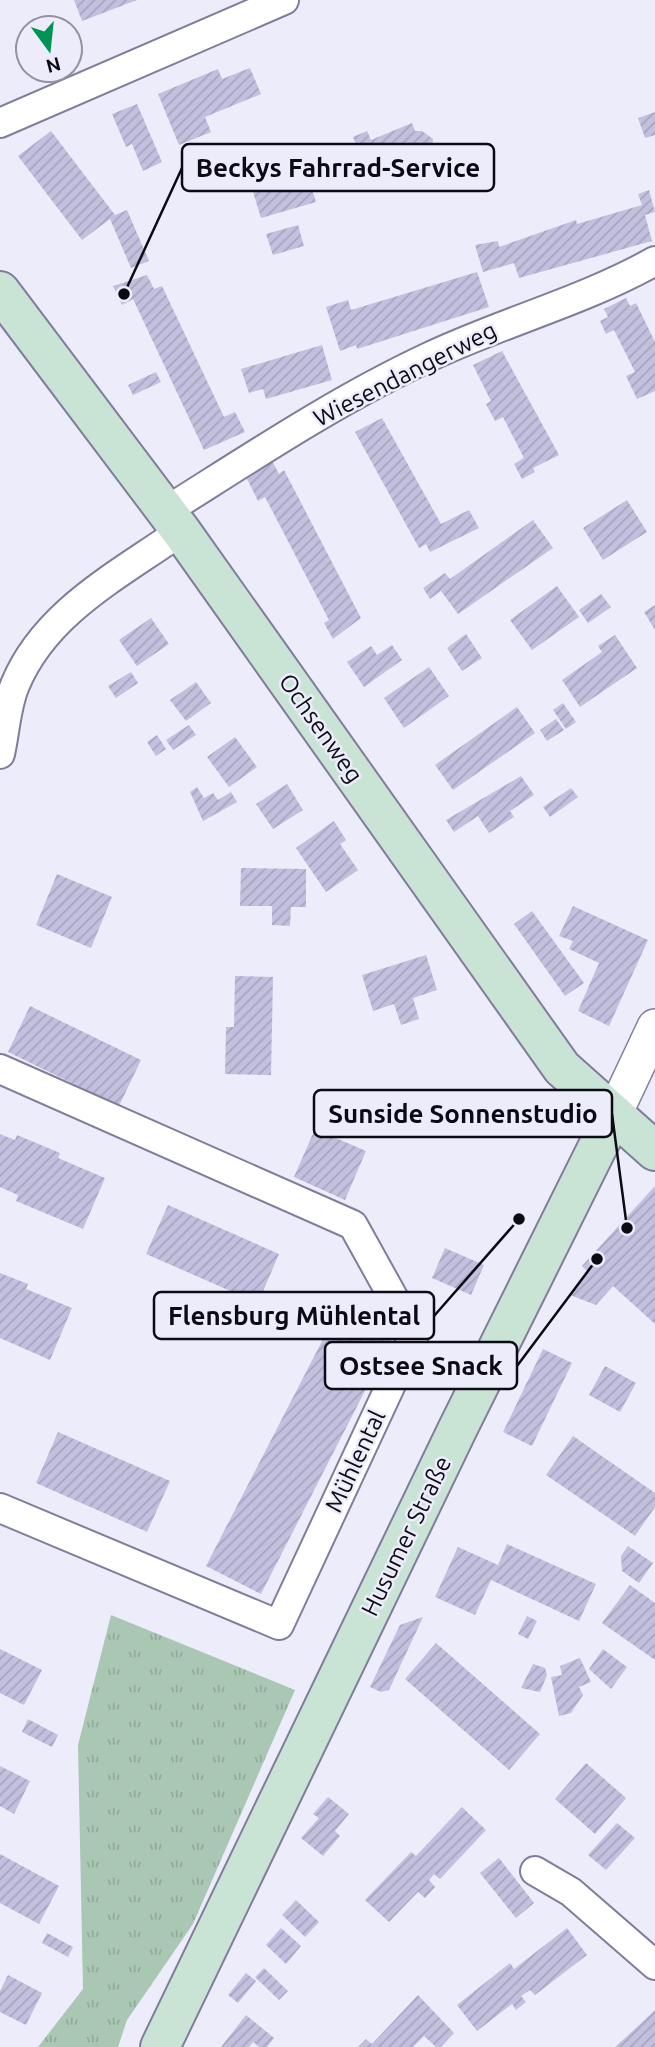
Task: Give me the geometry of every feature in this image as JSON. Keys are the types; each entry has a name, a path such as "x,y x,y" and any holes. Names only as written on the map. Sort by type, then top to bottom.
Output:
{"main road":[{"name":"Ochsenweg","path":"3,299 174,521 562,1068 655,1151"},
{"name":"Husumer Straße","path":"160,2047 464,1416 614,1114"}],"street":[{"path":"0,122 284,0"},
{"name":"Wiesendangerweg","path":"0,754 14,687 32,652 60,617 174,521 348,398 484,331 595,290 655,261"},
{"name":"Husumer Straße","path":"614,1114 655,1027"},
{"name":"Mühlental","path":"0,1069 353,1225 414,1335 279,1625 0,1508"},
{"path":"536,1871 572,1892 655,1965"}],"green space":[{"path":"111,1615 295,1690 193,1924 127,2020 118,2047 38,2047 83,1989 78,1745"}],"building":[{"path":"74,0 137,0 84,20 84,14 79,14"},
{"path":"250,68 261,94 205,117 211,132 179,145 158,94 218,69 222,79"},
{"path":"137,104 162,162 143,171 132,144 126,147 112,114"},
{"path":"655,112 655,135 645,138 638,118"},
{"path":"412,123 415,131 422,131 433,139 432,152 363,183 351,155 359,151 353,137 367,131 371,140"},
{"path":"51,131 115,215 127,210 149,261 131,268 110,219 82,240 18,156"},
{"path":"305,166 316,202 261,218 250,182"},
{"path":"649,190 655,212 645,215 652,241 519,278 514,263 483,272 475,245 498,241 499,247 576,220 577,224 642,205 638,194"},
{"path":"298,225 304,246 273,255 266,234"},
{"path":"477,272 489,307 357,349 356,345 340,351 326,307 348,300 351,310"},
{"path":"147,275 154,289 162,286 224,417 235,412 245,432 204,450 133,299 122,305 113,286"},
{"path":"626,298 630,306 636,303 655,342 655,391 637,399 626,376 635,372 614,330 606,334 600,321 608,317 604,309"},
{"path":"322,345 332,380 266,399 263,389 249,393 241,369"},
{"path":"502,351 559,455 533,468 535,472 522,479 514,464 524,458 503,417 495,421 486,404 491,401 473,365"},
{"path":"156,372 161,382 133,395 128,385"},
{"path":"382,418 441,524 469,510 479,528 430,552 426,544 419,548 355,432"},
{"path":"271,459 279,474 284,470 361,618 333,639 324,623 329,620 265,497 258,501 244,473"},
{"path":"627,500 647,532 603,560 583,528"},
{"path":"533,520 553,548 458,614 441,591 430,599 423,588 445,573 450,579"},
{"path":"557,586 579,617 532,650 510,620"},
{"path":"601,594 611,607 588,623 579,610"},
{"path":"655,605 655,630 644,612"},
{"path":"151,618 169,644 137,666 119,640"},
{"path":"466,634 482,658 462,671 447,648"},
{"path":"615,635 637,668 580,707 562,680 602,652 598,646"},
{"path":"392,645 402,660 364,687 347,662 371,646 377,655"},
{"path":"429,667 449,696 404,728 384,698"},
{"path":"131,672 138,683 116,698 108,686"},
{"path":"196,682 211,703 186,721 170,700"},
{"path":"563,703 576,722 566,729 553,710"},
{"path":"517,707 535,733 453,790 435,765"},
{"path":"556,719 564,730 547,741 540,730"},
{"path":"189,725 196,735 173,750 166,740"},
{"path":"157,735 166,749 156,756 147,742"},
{"path":"235,737 257,767 229,787 207,757"},
{"path":"521,776 534,795 510,811 514,817 489,833 478,816 454,832 446,820"},
{"path":"287,784 303,810 273,829 256,804"},
{"path":"197,787 204,798 213,793 218,800 231,792 237,802 203,821 190,792"},
{"path":"571,788 578,797 550,817 543,807"},
{"path":"334,821 346,840 340,844 358,870 326,892 296,848"},
{"path":"241,868 306,869 306,907 291,907 290,926 272,925 272,906 240,906"},
{"path":"57,874 112,897 91,948 36,925"},
{"path":"573,906 648,940 609,1026 578,1011 599,963 569,949 573,941 559,936"},
{"path":"532,911 584,983 565,996 514,924"},
{"path":"426,955 437,990 413,998 419,1019 401,1025 394,1004 373,1011 362,975"},
{"path":"235,976 273,977 271,1075 225,1074 226,1027 234,1027"},
{"path":"30,1006 141,1060 119,1106 8,1052"},
{"path":"315,1129 366,1151 345,1200 294,1177"},
{"path":"0,1134 15,1140 17,1135 60,1153 58,1158 105,1178 83,1229 16,1201 18,1195 0,1187"},
{"path":"655,1186 655,1324 613,1286 596,1305 570,1295 587,1271 582,1266"},
{"path":"168,1205 279,1254 258,1303 146,1254"},
{"path":"445,1248 484,1265 471,1295 432,1278"},
{"path":"0,1273 28,1284 26,1289 72,1308 50,1360 0,1338"},
{"path":"338,1310 392,1338 261,1594 206,1566"},
{"path":"543,1349 572,1363 532,1446 503,1432"},
{"path":"605,1366 636,1383 620,1412 589,1395"},
{"path":"58,1432 170,1481 147,1532 36,1483"},
{"path":"573,1436 655,1493 655,1507 635,1536 546,1475"},
{"path":"507,1544 596,1584 579,1621 491,1580 475,1615 435,1597 458,1547 498,1565"},
{"path":"628,1546 653,1563 639,1583 622,1571 621,1556"},
{"path":"630,1585 655,1603 655,1660 602,1623"},
{"path":"527,1616 537,1621 528,1639 518,1634"},
{"path":"423,1617 389,1690 381,1692 370,1687 400,1625"},
{"path":"436,1643 540,1734 509,1770 405,1679"},
{"path":"0,1649 42,1670 24,1705 0,1693"},
{"path":"603,1649 627,1667 611,1689 589,1669"},
{"path":"580,1658 591,1682 579,1687 583,1695 571,1713 559,1716 551,1677 562,1675 560,1666"},
{"path":"533,1664 545,1668 547,1675 540,1692 521,1688"},
{"path":"28,1719 58,1735 52,1747 22,1732"},
{"path":"586,1763 626,1798 595,1834 555,1799"},
{"path":"0,1766 30,1781 14,1814 0,1806"},
{"path":"328,1797 349,1814 335,1831 340,1836 323,1856 301,1838 319,1818 313,1814"},
{"path":"462,1807 486,1830 440,1879 434,1874 429,1880 435,1887 425,1898 418,1892 389,1922 365,1900 411,1852 416,1856"},
{"path":"617,1823 635,1838 606,1870 588,1855"},
{"path":"0,1854 59,1886 39,1924 0,1903"},
{"path":"499,1858 534,1903 516,1918 480,1873"},
{"path":"296,1900 319,1922 305,1937 282,1915"},
{"path":"281,1928 301,1946 286,1964 266,1945"},
{"path":"567,1928 587,1955 535,1995 530,1990 521,1996 526,2002 516,2010 512,2004 477,2031 457,2005 510,1963 514,1969"},
{"path":"47,1933 73,1947 68,1957 42,1943"},
{"path":"264,1968 288,1991 279,2000 255,1977"},
{"path":"246,1973 256,1981 238,2003 228,1995"},
{"path":"8,1975 42,1993 26,2025 0,2012 0,1991"},
{"path":"418,1995 454,2033 441,2047 436,2047 424,2036 413,2047 358,2047 366,2039 372,2044"},
{"path":"655,2010 655,2047 615,2047 636,2028"},
{"path":"246,2015 274,2038 267,2047 259,2047 253,2042 249,2047 221,2047"}],"place":[{"name":"Beckys Fahrrad-Service","path":"124,294"},
{"name":"Flensburg Mühlental","path":"519,1219"},
{"name":"Sunside Sonnenstudio","path":"627,1228"},
{"name":"Ostsee Snack","path":"597,1259"}]}
